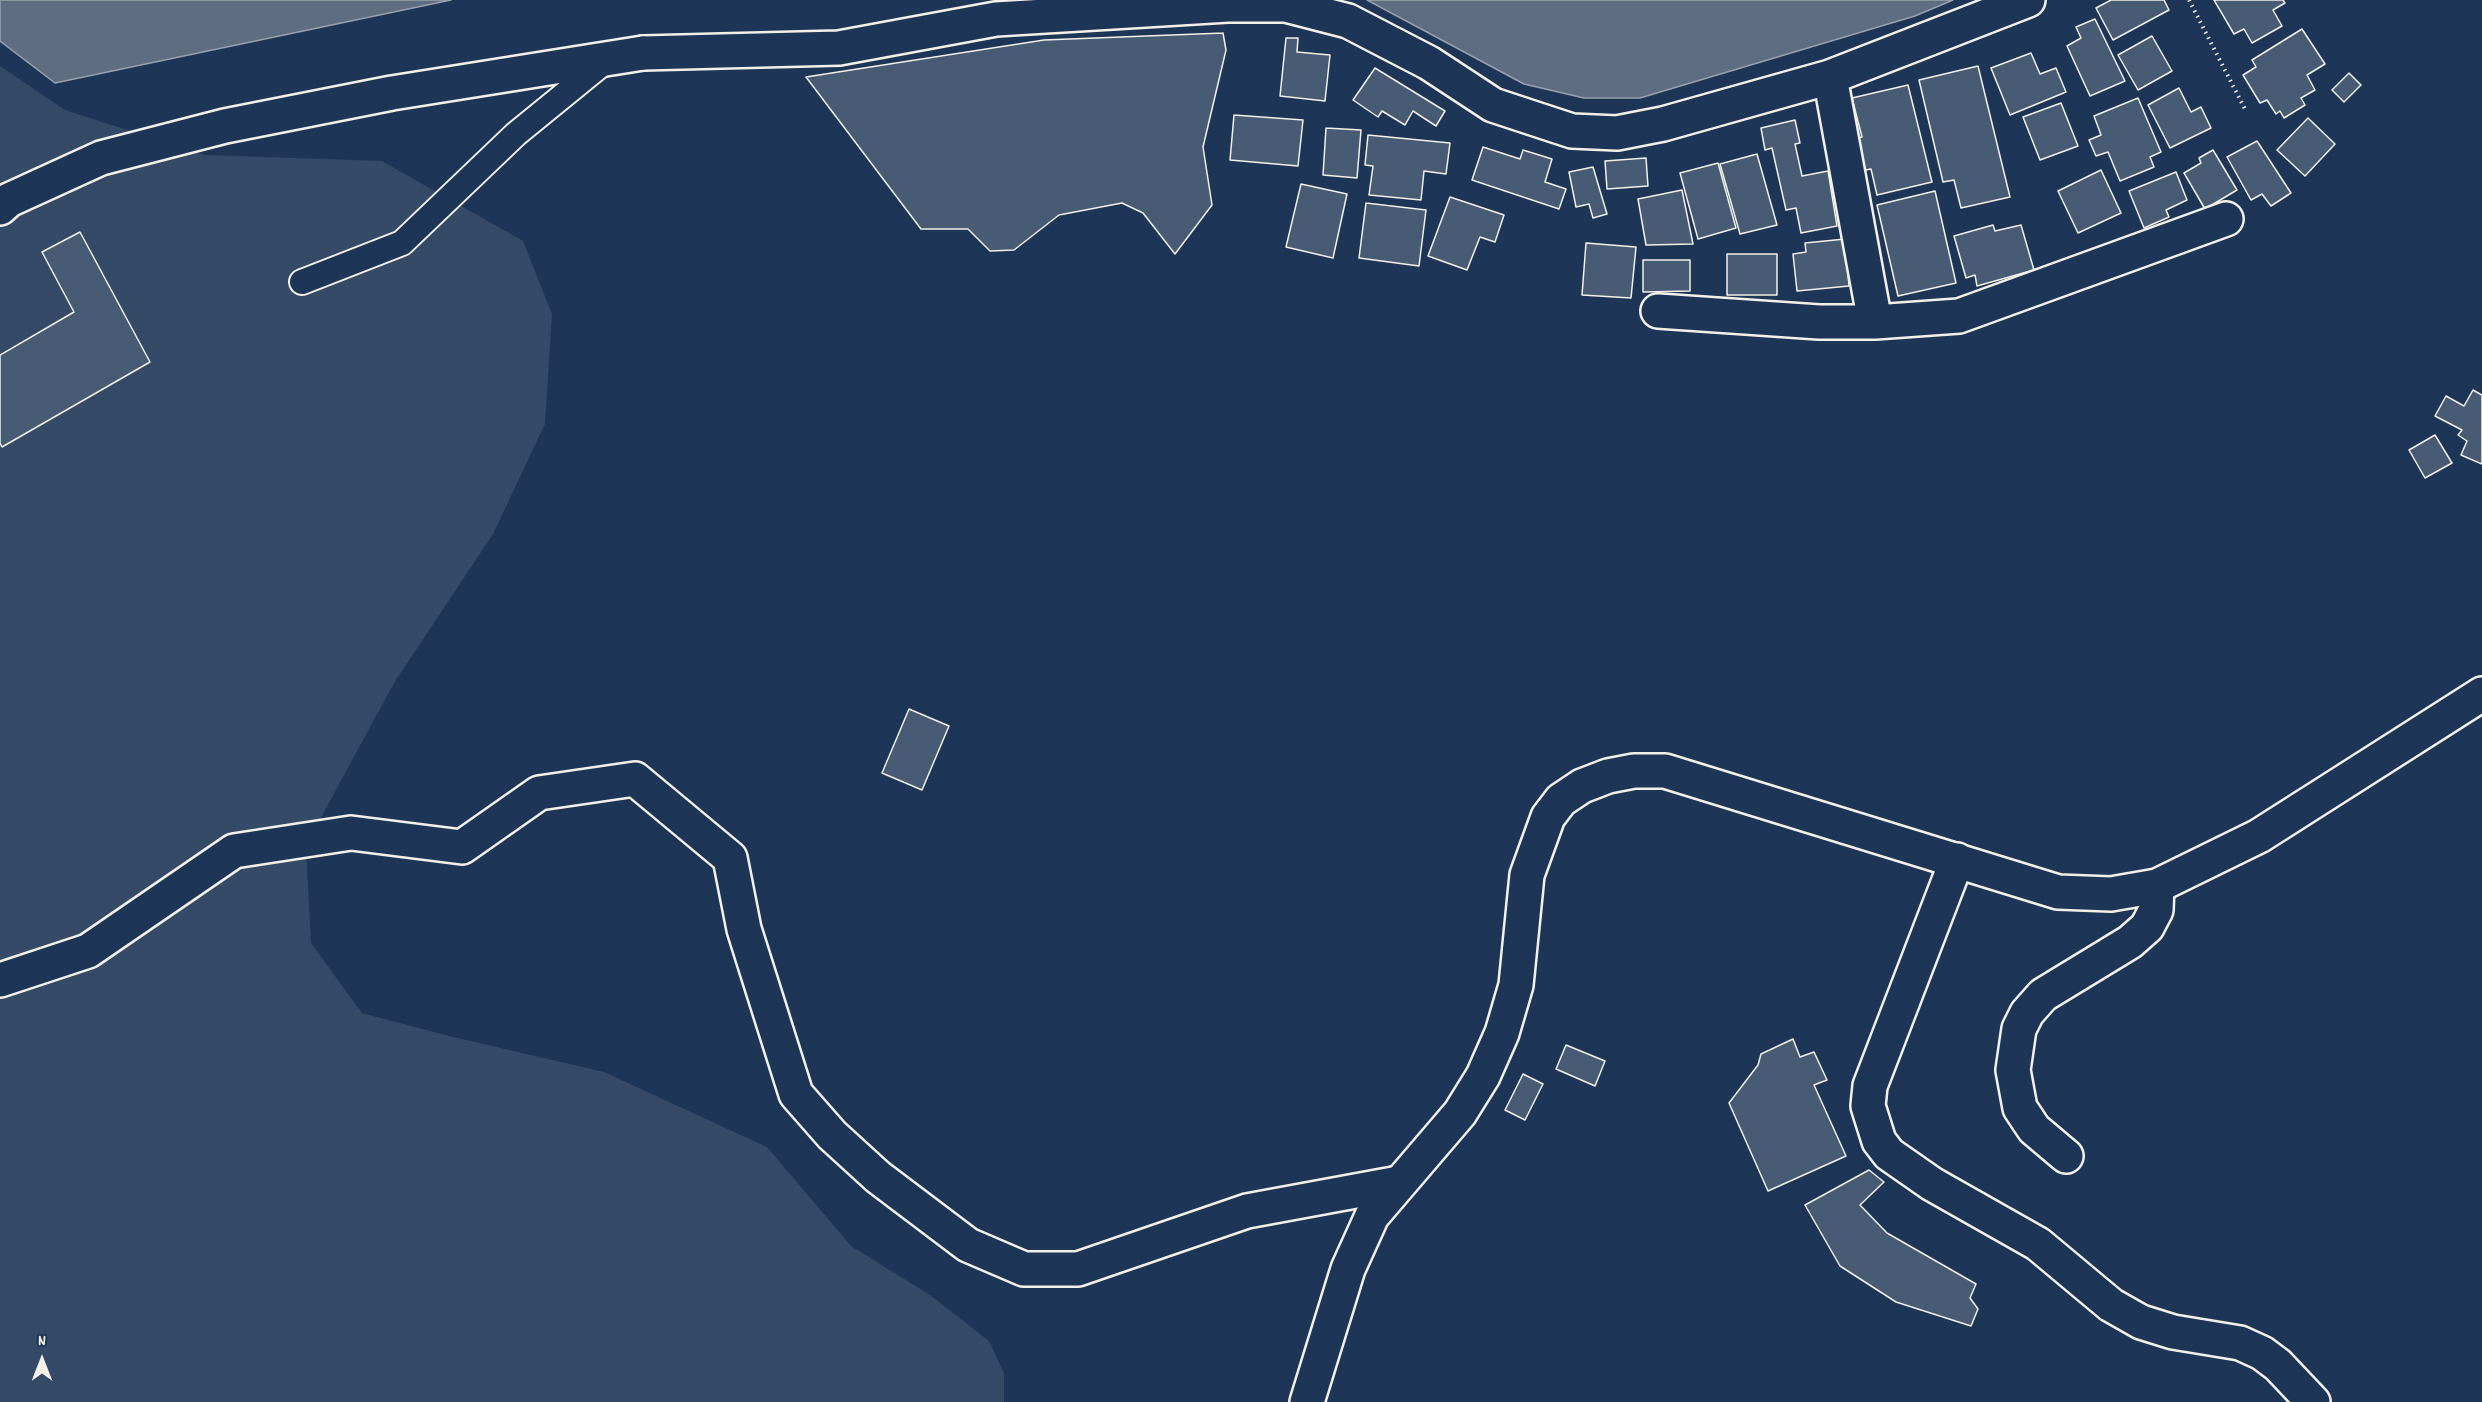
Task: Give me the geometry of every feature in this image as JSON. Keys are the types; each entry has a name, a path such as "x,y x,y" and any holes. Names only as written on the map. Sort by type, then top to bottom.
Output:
{"street":[{"path":"0,208 9,200 101,158 225,126 393,93 644,53 839,48 996,19 1228,5 1286,4 1348,21 1429,63 1492,105 1572,131 1617,133 1663,124 1830,77 2028,0"},
{"path":"1830,77 1875,322"},
{"path":"1658,311 1819,322 1875,322 1959,316 2226,219"},
{"path":"1307,1402 1348,1269 1372,1216 1460,1113 1483,1076 1502,1033 1516,985 1527,875 1548,817 1561,800 1582,786 1608,776 1634,771 1665,771 2058,892 2111,894 2157,886 2259,836 2482,694"},
{"path":"0,980 88,951 234,850 351,833 462,847 539,793 635,779 730,858 744,929 796,1094 832,1135 878,1177 968,1245 1024,1269 1078,1269 1247,1211 1399,1183"},
{"path":"1957,860 1870,1086 1868,1106 1880,1141 1889,1154 1932,1184 2038,1244 2110,1305 2141,1322 2173,1332 2240,1343 2262,1353 2278,1365 2313,1402"},
{"path":"2066,1156 2034,1129 2020,1108 2013,1070 2019,1029 2027,1013 2043,995 2130,942 2147,927 2156,910 2157,886"}],"lane":[{"path":"302,282 402,243 516,134 609,58"}],"path":[{"path":"2189,0 2247,111"}],"shaded area":[{"path":"0,0 451,0 55,83 0,41"},
{"path":"1367,0 1953,0 1915,16 1640,98 1584,98 1524,84"},
{"path":"0,66 65,110 205,155 382,161 523,241 552,314 545,424 493,534 394,683 306,845 311,943 362,1013 604,1072 767,1147 851,1246 930,1295 989,1341 1004,1373 1004,1402 0,1402"}],"building":[{"path":"2111,0 2164,0 2169,10 2113,40 2096,8"},
{"path":"2214,0 2283,0 2285,3 2273,10 2282,26 2252,43 2244,29 2234,34"},
{"path":"2095,19 2125,81 2090,96 2067,46 2081,38 2076,27"},
{"path":"2302,29 2325,64 2307,75 2315,90 2301,98 2305,105 2284,118 2280,111 2276,114 2267,100 2260,103 2243,75 2256,67 2252,60"},
{"path":"1223,33 1226,50 1203,147 1212,205 1175,254 1143,213 1122,203 1059,215 1014,250 990,251 968,229 921,229 806,77 1044,40"},
{"path":"2152,36 2172,71 2138,90 2118,55"},
{"path":"1286,38 1298,38 1297,52 1330,55 1325,101 1280,96"},
{"path":"2031,53 2040,74 2056,68 2066,92 2010,115 1991,68"},
{"path":"1978,66 2010,197 1961,208 1954,180 1943,182 1919,80"},
{"path":"1375,68 1445,111 1436,126 1413,111 1405,125 1382,111 1378,117 1353,100"},
{"path":"2349,73 2361,85 2344,102 2332,90"},
{"path":"1908,85 1932,182 1877,195 1871,169 1860,171 1854,138 1862,137 1852,98"},
{"path":"2179,88 2191,112 2201,107 2211,128 2170,148 2148,105"},
{"path":"2138,98 2161,152 2150,157 2154,167 2120,181 2108,152 2096,156 2089,140 2101,135 2094,116"},
{"path":"2061,103 2078,146 2040,160 2023,117"},
{"path":"1234,115 1303,120 1298,166 1230,160"},
{"path":"2308,118 2335,144 2305,176 2277,150"},
{"path":"1795,120 1800,143 1795,144 1802,176 1828,171 1837,226 1801,233 1796,208 1786,210 1772,148 1765,150 1761,128"},
{"path":"1326,128 1361,130 1357,178 1323,175"},
{"path":"1368,135 1450,143 1446,174 1424,171 1421,200 1369,195 1373,166 1365,165"},
{"path":"2257,141 2291,193 2271,206 2262,194 2251,200 2227,157"},
{"path":"1483,147 1520,159 1523,150 1552,159 1545,182 1566,189 1559,209 1472,180"},
{"path":"2213,150 2237,190 2205,209 2184,173 2201,163 2199,158"},
{"path":"1757,154 1777,225 1740,234 1720,164"},
{"path":"1646,158 1648,186 1607,189 1605,161"},
{"path":"1718,163 1736,228 1698,239 1680,173"},
{"path":"1593,167 1607,214 1593,218 1589,204 1576,207 1569,172"},
{"path":"2101,170 2121,213 2078,233 2058,191"},
{"path":"2176,172 2187,200 2166,210 2169,217 2144,228 2129,191"},
{"path":"1301,184 1347,194 1333,258 1286,247"},
{"path":"1682,190 1693,244 1646,245 1638,199"},
{"path":"1935,191 1956,283 1898,296 1877,205"},
{"path":"1450,197 1504,215 1495,242 1480,237 1467,270 1428,256"},
{"path":"1366,203 1426,210 1419,266 1359,258"},
{"path":"1993,225 1995,231 2021,225 2034,270 1977,286 1975,275 1966,278 1954,236"},
{"path":"80,232 150,362 2,447 0,443 0,355 74,312 42,252"},
{"path":"1845,239 1849,286 1797,291 1793,254 1806,252 1805,243"},
{"path":"1586,243 1636,247 1631,298 1582,295"},
{"path":"1727,254 1777,254 1777,295 1727,295"},
{"path":"1643,260 1690,260 1690,291 1643,292"},
{"path":"2473,390 2482,395 2482,464 2461,455 2467,441 2458,435 2462,430 2435,416 2446,396 2464,406"},
{"path":"2435,435 2452,463 2425,478 2409,450"},
{"path":"909,709 949,726 922,790 882,773"},
{"path":"1793,1039 1800,1057 1814,1052 1827,1080 1814,1085 1846,1156 1768,1191 1729,1103 1758,1065 1761,1054"},
{"path":"1566,1045 1605,1061 1595,1086 1556,1069"},
{"path":"1523,1074 1543,1084 1525,1120 1505,1110"},
{"path":"1869,1170 1884,1182 1860,1205 1887,1233 1976,1284 1970,1298 1978,1309 1971,1326 1896,1302 1840,1266 1805,1205"}]}
